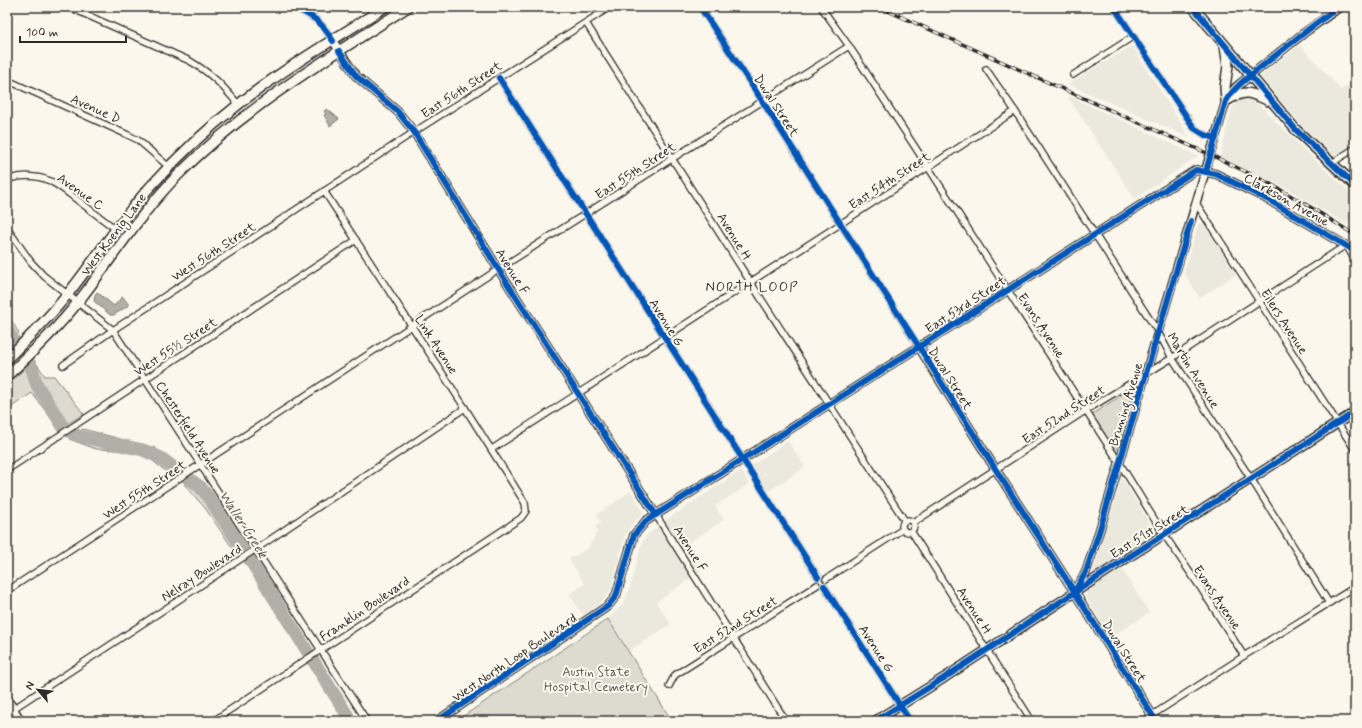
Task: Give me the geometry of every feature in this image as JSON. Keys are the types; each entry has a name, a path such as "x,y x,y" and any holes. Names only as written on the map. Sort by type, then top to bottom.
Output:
{"main road":[{"name":"West Koenig Lane","path":"10,356 67,294 145,192 196,140 238,104 385,7"},
{"name":"West Koenig Lane","path":"7,376 31,353 77,303 125,237 160,195 200,154 247,114 295,79 408,7"},
{"path":"1193,7 1296,130 1355,185"},
{"path":"1225,44 1228,66 1225,87 1226,101 1245,92 1272,103"},
{"name":"East 51st Street","path":"875,721 1355,412"}],"street":[{"path":"69,7 196,64 220,82 238,104"},
{"name":"Avenue F","path":"293,7 308,14 326,28 356,76 398,112 414,132 577,393 786,721"},
{"name":"East 56th Street","path":"324,191 610,7"},
{"name":"Duval Street","path":"700,7 763,102 840,225 919,346 1154,718"},
{"name":"Evans Avenue","path":"821,7 849,46 928,167 1119,462 1164,535 1202,590 1244,656"},
{"path":"1114,7 1194,128 1201,133 1216,138 1226,101 1236,88 1317,23 1340,7"},
{"name":"Avenue H","path":"586,23 751,283 905,521"},
{"path":"1073,75 1134,36"},
{"name":"East 55th Street","path":"412,326 849,46"},
{"name":"Martin Avenue","path":"986,69 1015,111 1158,332 1172,358 1251,479 1329,603"},
{"name":"Avenue G","path":"499,78 818,577"},
{"name":"Avenue D","path":"7,80 128,134 138,140 169,167"},
{"name":"East 54th Street","path":"492,449 1015,111"},
{"name":"Bruning Avenue","path":"1075,592 1086,572 1216,138"},
{"path":"1332,163 1355,148"},
{"name":"East 53rd Street","path":"656,515 1196,170 1206,171"},
{"name":"Clarkson Avenue","path":"1206,171 1217,174 1267,198 1355,251"},
{"name":"Avenue C","path":"7,180 27,176 50,181 116,229"},
{"name":"Link Avenue","path":"324,191 492,449 525,503 526,511"},
{"name":"West 56th Street","path":"64,365 113,330 324,191"},
{"name":"Eilers Avenue","path":"1196,204 1355,450"},
{"name":"Chesterfield Avenue","path":"7,228 31,262 44,276 113,330 367,721"},
{"name":"West 55½ Street","path":"7,470 356,240"},
{"path":"1346,246 1355,260"},
{"name":"East 52nd Street","path":"913,523 1085,411 1172,358 1346,246"},
{"name":"West 55th Street","path":"7,591 412,326"},
{"name":"Nelray Boulevard","path":"7,713 256,549 465,408"},
{"name":"Franklin Boulevard","path":"213,721 514,522 524,515 526,511"},
{"name":"West North Loop Boulevard","path":"437,721 603,611 616,596 634,535 644,523 656,515"},
{"path":"905,521 910,521 913,523 914,528 911,531 908,532 903,529 902,526 905,521"},
{"path":"826,579 824,577 818,577 816,582 817,585 819,587 824,586 826,584 826,579 903,529"},
{"name":"Avenue H","path":"911,531 1032,721"},
{"name":"East 52nd Street","path":"669,686 675,675 817,585"},
{"name":"Avenue G","path":"824,586 910,721"},
{"path":"1143,721 1154,718 1244,656 1355,587"},
{"path":"7,698 21,721"}],"shaded area":[{"path":"1300,45 1341,90 1352,83 1355,87 1355,143 1333,155 1300,124 1260,76"},
{"path":"1132,46 1190,138 1068,84"},
{"path":"1067,95 1198,156 1135,199"},
{"path":"1247,97 1255,101 1301,147 1355,197 1355,212 1346,224 1288,189 1220,157 1232,108 1239,98"},
{"path":"327,109 339,119 330,126 324,115 326,114 324,111"},
{"path":"1203,223 1236,274 1200,298 1184,273 1198,225"},
{"path":"97,292 114,306 123,297 129,305 114,315 110,315 94,301"},
{"path":"788,441 805,467 769,491 752,465"},
{"path":"741,470 749,484 715,506 724,520 685,545 701,571 656,602 671,624 629,651 608,619 623,604 630,588 641,545 646,536 665,521"},
{"path":"1122,478 1155,532 1094,574 1093,571"},
{"path":"631,491 644,513 633,523 625,536 611,589 600,604 585,614 582,614 569,594 585,584 569,559 588,548 598,531 595,527 601,522 596,515"},
{"path":"1122,569 1149,613 1111,637 1086,598 1087,591 1089,587"}],"green space":[{"path":"7,314 19,333 7,348"},
{"path":"34,360 45,376 54,376 84,414 59,429 32,393 7,410 7,385"},
{"path":"1129,390 1132,390 1134,393 1117,449 1115,450 1093,414"},
{"path":"83,429 155,448 183,469 172,476 149,458 132,451 96,449 69,439"},
{"path":"195,477 205,483 246,546 236,553 205,508 184,484"},
{"name":"Austin State Hospital Cemetery","path":"608,619 672,721 456,721"}],"waterway":[{"name":"Waller Creek","path":"7,330 32,369 37,385 64,428 78,436 143,450 161,458 199,486 207,495 252,563 351,721"}],"railway":[{"path":"879,7 1211,155 1267,182 1355,235"}],"cycle path":[{"path":"293,7 316,20 333,41"},
{"path":"700,7 763,102 1156,721"},
{"path":"1114,7 1194,128 1205,135 1216,138"},
{"path":"1193,7 1296,130 1355,185"},
{"path":"1206,171 1226,101 1230,95 1244,80 1332,12"},
{"path":"339,51 356,76 398,112 414,132 502,275 656,515"},
{"path":"499,78 818,577"},
{"path":"437,721 608,606 616,596 634,535 646,521 1196,170 1216,174 1267,199 1355,251"},
{"path":"1076,589 1086,572 1100,529 1191,221"},
{"path":"875,721 1355,412"},
{"path":"824,586 910,721"}],"district":[{"name":"NORTH LOOP","path":"752,286"}]}
